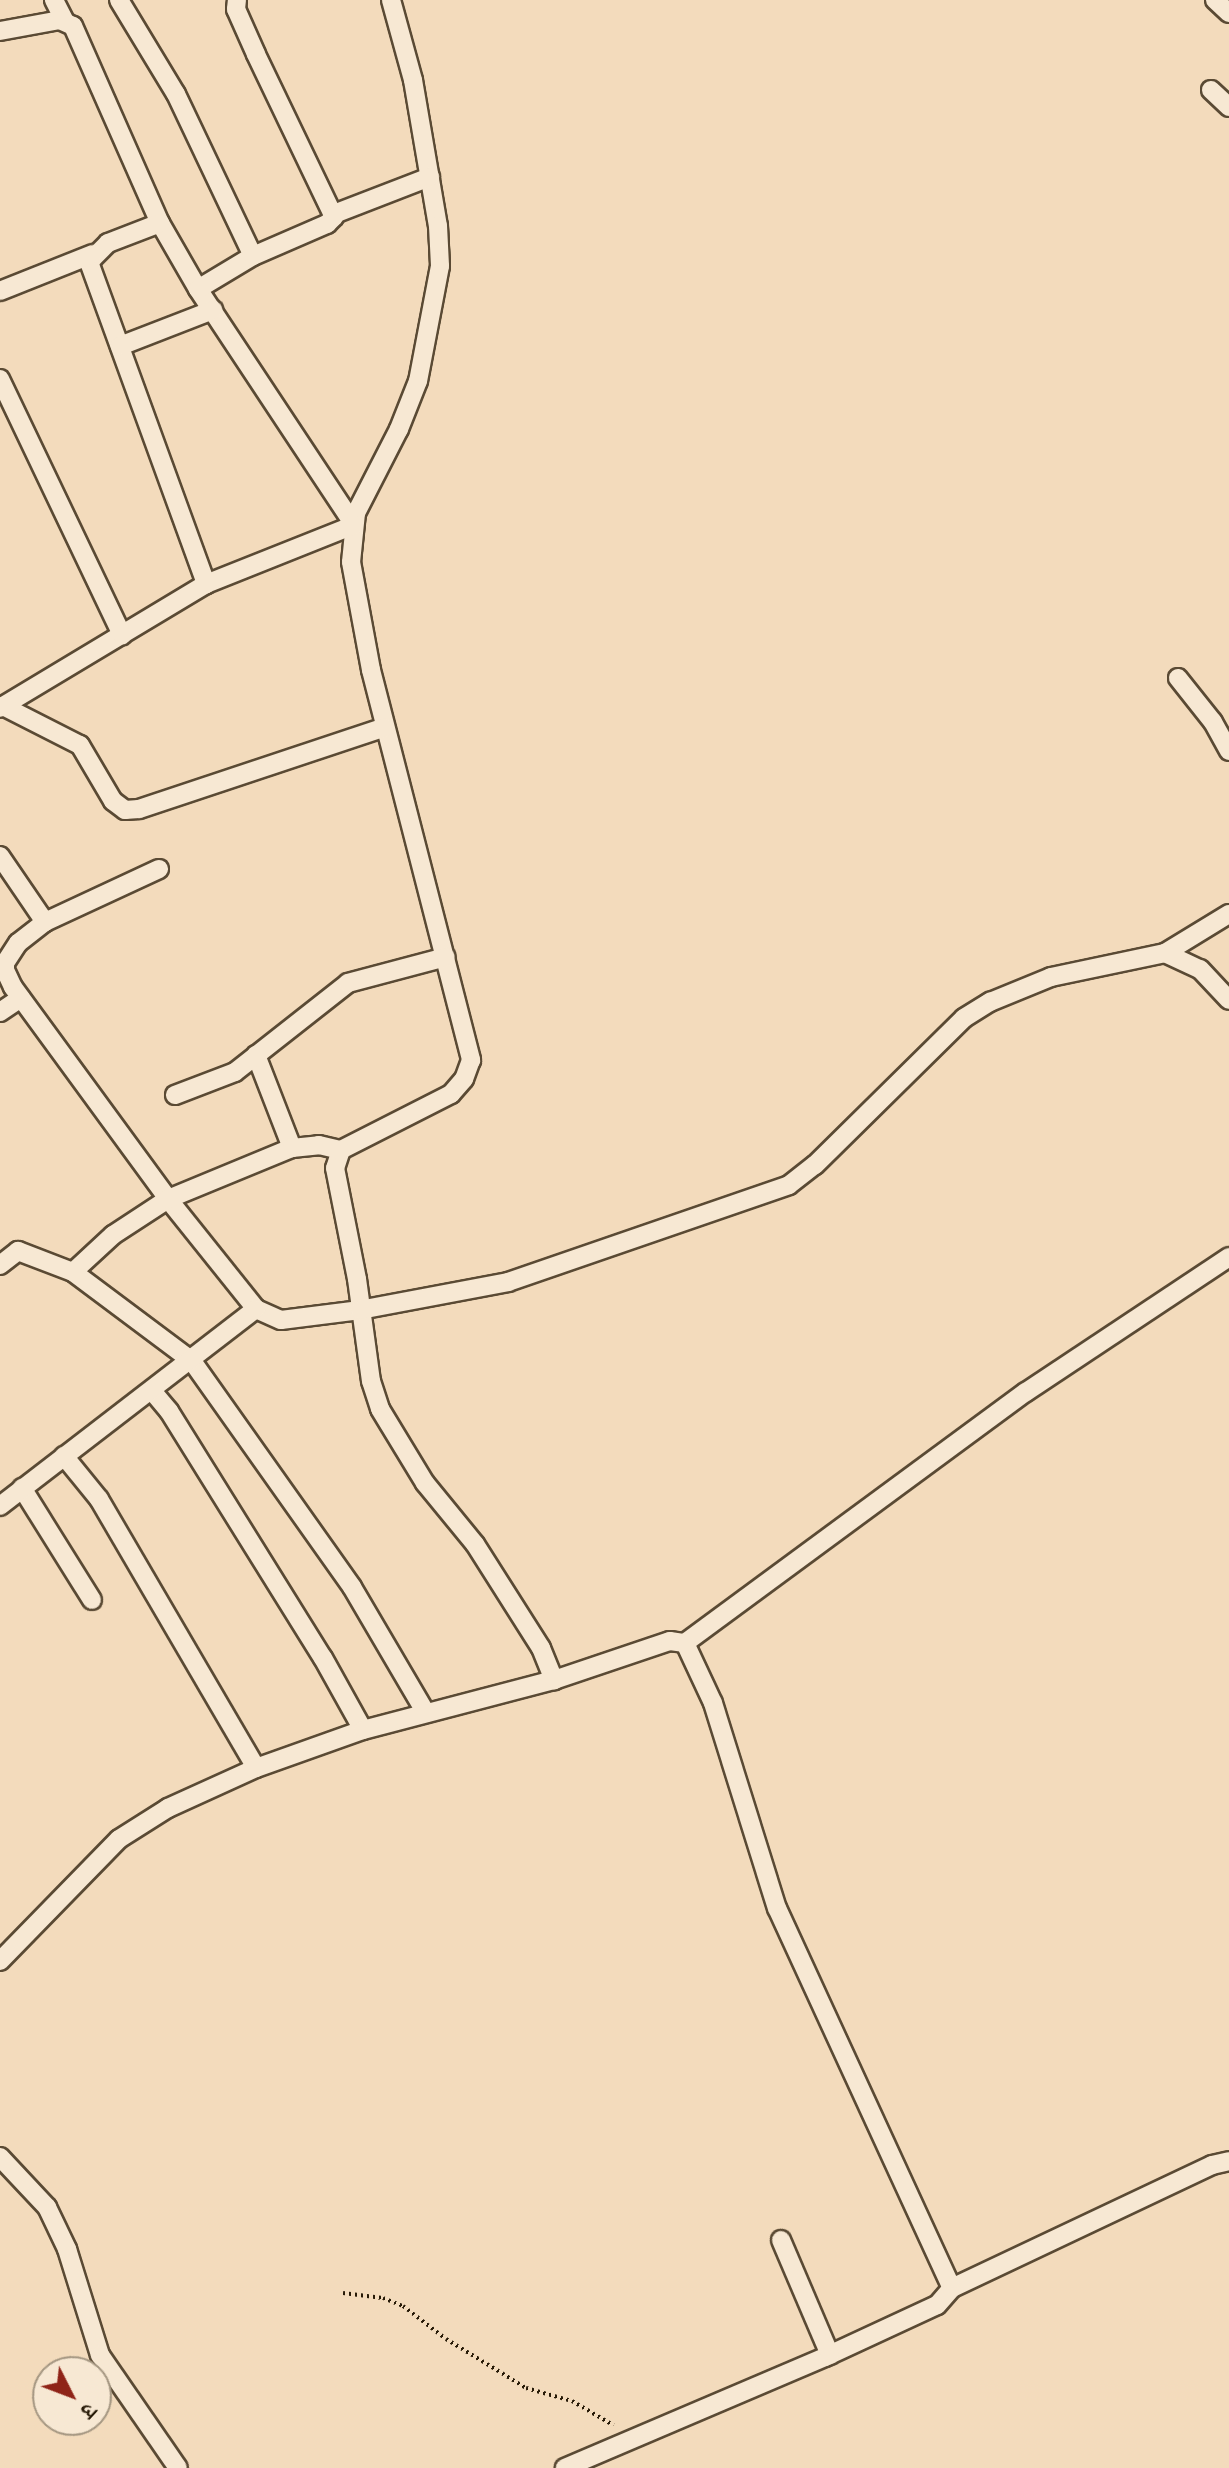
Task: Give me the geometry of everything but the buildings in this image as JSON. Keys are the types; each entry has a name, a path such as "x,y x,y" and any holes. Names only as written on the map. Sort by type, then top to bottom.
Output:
{"street":[{"path":"54,0 64,20 73,26 160,223 198,289 354,525"},
{"path":"119,0 176,94 253,256"},
{"path":"237,0 236,9 256,54 334,214"},
{"path":"73,1272 113,1235 168,1199 292,1148 319,1145 341,1150 451,1094 468,1070 469,1045 385,727 353,579 356,513 399,429 418,381 440,266 430,177 413,80 391,0"},
{"path":"1215,0 1229,13"},
{"path":"0,31 64,20"},
{"path":"1211,90 1229,107"},
{"path":"198,289 253,256 327,224 334,214 430,177"},
{"path":"0,291 160,223"},
{"path":"93,254 89,262 206,584"},
{"path":"120,346 213,310"},
{"path":"0,379 122,635"},
{"path":"2,707 206,584 354,525"},
{"path":"1178,678 1213,722 1229,751"},
{"path":"2,707 80,745 113,801 125,810 139,809 385,727"},
{"path":"0,856 45,922"},
{"path":"159,869 45,922 18,943 5,963 8,977 168,1199 256,1309 290,1321 508,1282 789,1185 815,1165 942,1037 990,1002 1066,973 1165,953 1229,914"},
{"path":"1165,953 1200,969 1229,1000"},
{"path":"175,1095 228,1077 348,983 446,957"},
{"path":"0,1012 21,998"},
{"path":"256,1055 292,1148"},
{"path":"341,1150 335,1168 371,1381 380,1409 425,1483 483,1557 541,1648 554,1680"},
{"path":"0,1265 12,1254 26,1251 73,1272 192,1361 352,1587 426,1713"},
{"path":"0,1961 119,1839 168,1808 256,1768 363,1730 554,1680 670,1641 685,1643 1026,1392 1229,1257"},
{"path":"0,1506 153,1392 256,1309"},
{"path":"153,1392 169,1411 363,1730"},
{"path":"64,1456 99,1499 256,1768"},
{"path":"22,1488 92,1600"},
{"path":"685,1643 713,1703 777,1908 952,2288"},
{"path":"0,2157 47,2207 67,2249 100,2355 178,2468"},
{"path":"565,2468 830,2355 937,2305 952,2288 1212,2165 1229,2161"},
{"path":"781,2240 830,2355"}],"path":[{"path":"343,2293 383,2298 403,2306 446,2339 526,2388 588,2408 629,2441"}]}
